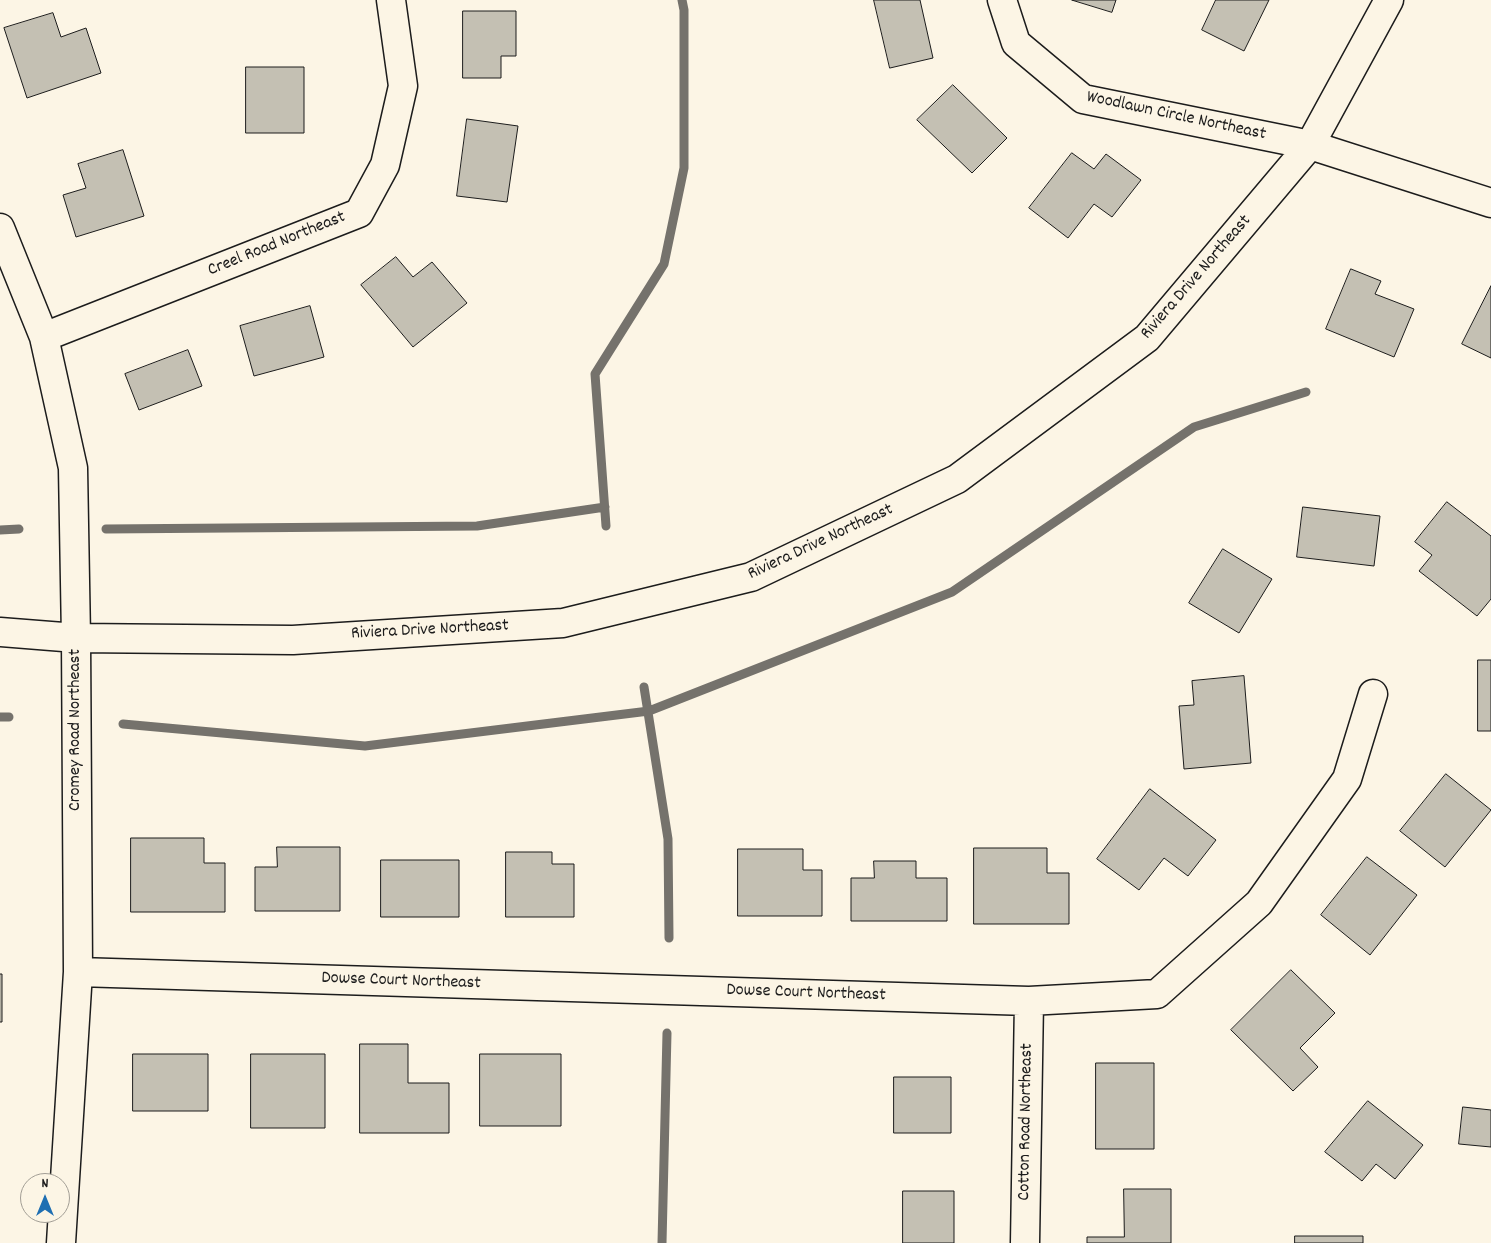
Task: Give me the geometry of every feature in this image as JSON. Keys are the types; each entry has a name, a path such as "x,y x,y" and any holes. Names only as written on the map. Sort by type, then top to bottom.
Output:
{"street":[{"name":"Creel Road Northeast","path":"44,338 359,213 385,165 403,86 391,0"},
{"name":"Woodlawn Circle Northeast","path":"1002,0 1016,43 1083,99 1310,145 1491,203"},
{"name":"Riviera Drive Northeast","path":"0,632 76,638 293,640 564,623 751,577 957,479 1146,338 1310,145 1390,0"},
{"name":"Cromey Road Northeast","path":"0,228 44,338 73,468 78,972 61,1243"},
{"name":"Dowse Court Northeast","path":"78,972 1029,1001 1156,994 1259,903 1347,779 1373,694"},
{"name":"Cotton Road Northeast","path":"1024,1243 1029,1001"}],"building":[{"path":"874,0 920,0 933,58 890,68"},
{"path":"1072,0 1116,0 1112,12"},
{"path":"1216,0 1269,0 1244,51 1202,30"},
{"path":"463,11 516,11 516,56 501,56 501,78 463,78"},
{"path":"53,13 61,37 86,28 101,73 27,98 4,28"},
{"path":"246,67 304,67 304,133 246,133"},
{"path":"953,85 1007,138 972,173 917,120"},
{"path":"467,119 518,126 507,202 457,196"},
{"path":"123,150 144,216 76,237 63,195 86,188 78,164"},
{"path":"1072,153 1094,169 1106,154 1141,180 1112,217 1094,204 1068,238 1029,208"},
{"path":"396,257 413,277 432,262 467,303 413,347 361,285"},
{"path":"1351,269 1381,281 1375,294 1414,309 1394,357 1326,329"},
{"path":"1491,286 1491,358 1462,344"},
{"path":"310,306 324,357 254,376 240,326"},
{"path":"188,350 202,386 139,410 125,374"},
{"path":"1447,502 1491,536 1491,599 1477,616 1419,571 1432,555 1415,542"},
{"path":"1303,507 1380,516 1374,566 1297,557"},
{"path":"1223,549 1272,579 1239,633 1189,603"},
{"path":"1478,660 1491,660 1491,731 1478,731"},
{"path":"1244,676 1251,763 1184,769 1179,706 1194,705 1192,681"},
{"path":"1446,774 1491,810 1445,867 1400,831"},
{"path":"1150,789 1216,840 1188,876 1164,858 1139,890 1097,859"},
{"path":"131,838 204,838 204,863 225,863 225,912 131,912"},
{"path":"277,847 340,847 340,911 255,911 255,867 277,867"},
{"path":"974,848 1047,848 1047,873 1069,873 1069,924 974,924"},
{"path":"738,849 803,849 803,870 822,870 822,916 738,916"},
{"path":"506,852 552,852 552,864 574,864 574,917 506,917"},
{"path":"1367,857 1417,895 1370,955 1321,915"},
{"path":"381,860 459,860 459,917 381,917"},
{"path":"874,861 916,861 916,878 947,878 947,921 851,921 851,878 874,878"},
{"path":"1291,970 1335,1013 1300,1048 1318,1067 1293,1091 1231,1030"},
{"path":"0,974 2,974 2,1022 0,1022"},
{"path":"360,1044 408,1044 408,1083 449,1083 449,1133 360,1133"},
{"path":"133,1054 208,1054 208,1111 133,1111"},
{"path":"251,1054 325,1054 325,1128 251,1128"},
{"path":"480,1054 561,1054 561,1126 480,1126"},
{"path":"1096,1063 1154,1063 1154,1149 1096,1149"},
{"path":"894,1077 951,1077 951,1133 894,1133"},
{"path":"1368,1101 1423,1145 1395,1179 1376,1164 1362,1181 1325,1152"},
{"path":"1463,1107 1491,1110 1491,1147 1459,1144"},
{"path":"1124,1189 1171,1189 1171,1243 1087,1243 1087,1237 1124,1237"},
{"path":"903,1191 954,1191 954,1243 903,1243"},
{"path":"1295,1236 1363,1236 1363,1243 1295,1243"}],"waterway":[{"path":"606,526 595,374 664,264 684,168 684,10 682,0"},
{"path":"123,724 365,746 649,711 952,592 1194,427 1306,392"},
{"path":"106,529 477,526 605,507"},
{"path":"0,530 19,529"},
{"path":"644,687 668,839 669,938"},
{"path":"0,717 9,717"},
{"path":"662,1243 667,1033"}]}
